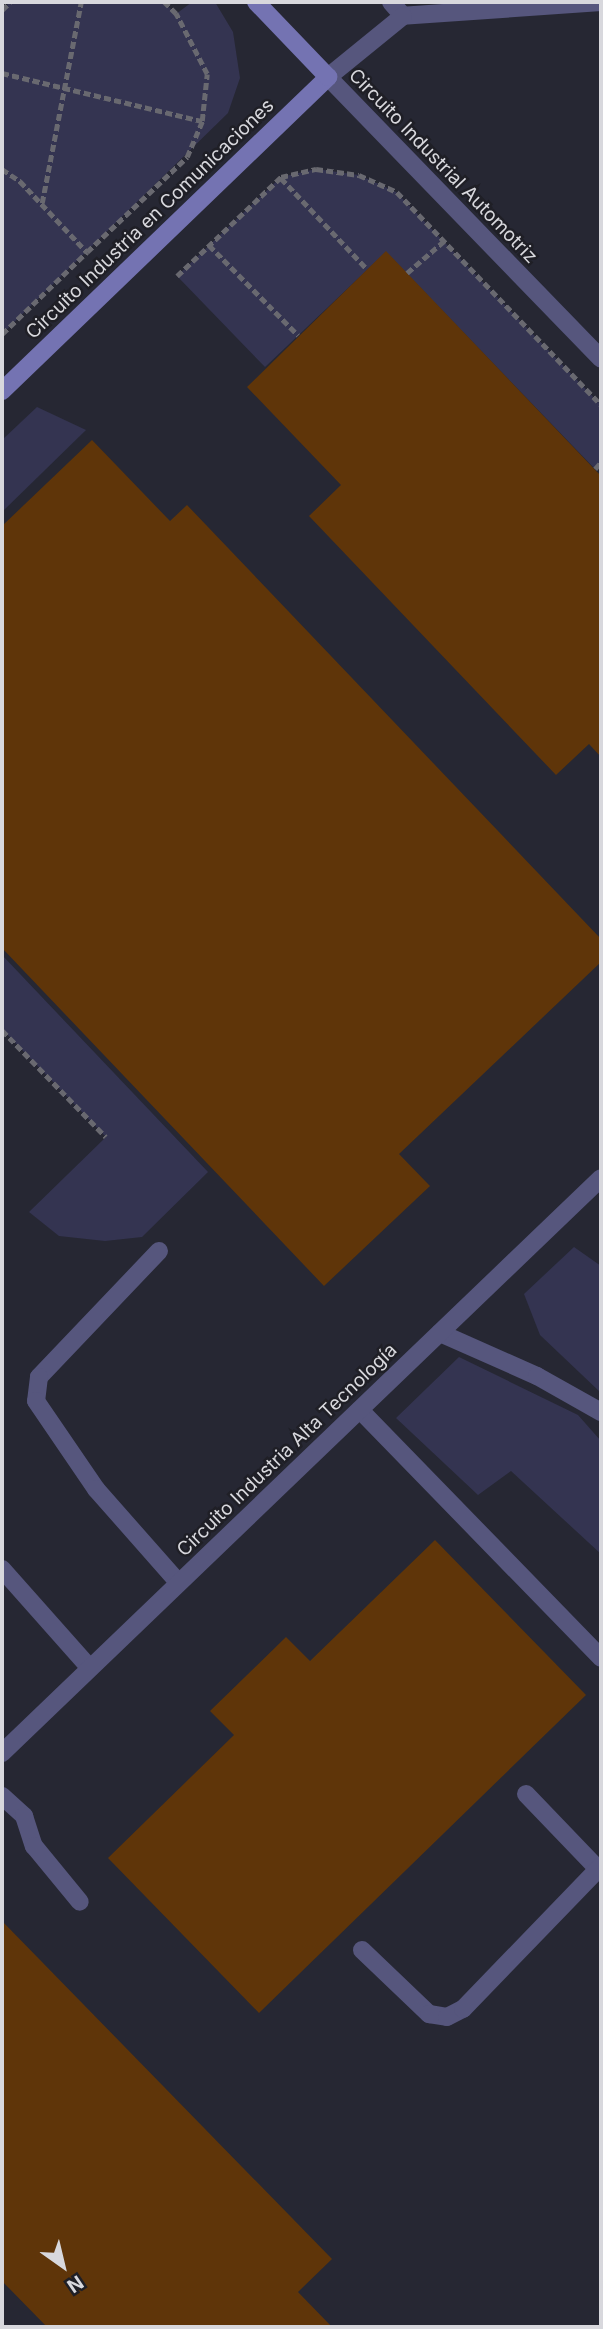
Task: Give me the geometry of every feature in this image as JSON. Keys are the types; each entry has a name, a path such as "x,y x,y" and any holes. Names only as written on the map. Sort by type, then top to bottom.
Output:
{"street":[{"name":"Circuito Industrial Automotriz","path":"256,2 328,77"},
{"name":"Circuito Industria en Comunicaciones","path":"2,391 328,77"}],"lane":[{"path":"391,2 403,16"},
{"path":"328,77 403,16 601,2"},
{"name":"Circuito Industrial Automotriz","path":"328,77 601,359"},
{"name":"Circuito Industria Alta Tecnología","path":"2,1752 601,1178"},
{"path":"159,1251 39,1377 36,1401 50,1428 96,1489 179,1583"},
{"path":"440,1333 537,1376 601,1412"},
{"path":"360,1410 601,1658"},
{"path":"2,1569 90,1668"},
{"path":"362,1950 429,2014 447,2017 463,2010 600,1868 526,1794"},
{"path":"2,1796 23,1816 34,1846 80,1902"}],"path":[{"path":"2,10 10,2"},
{"path":"42,204 81,2"},
{"path":"2,334 187,157 202,121 207,74 176,15 164,2"},
{"path":"2,73 202,121"},
{"path":"2,169 42,204 87,252"},
{"path":"177,276 281,177 316,169 359,176 397,192 601,405"},
{"path":"281,177 367,269"},
{"path":"407,273 444,242"},
{"path":"209,245 298,335"},
{"path":"594,469 601,462"},
{"path":"2,1030 106,1137"}],"shaded area":[{"path":"2,2 601,2 601,2327 2,2327"},
{"path":"10,2 164,2 176,14 192,2 215,2 233,32 240,78 228,113 2,334 2,10"},
{"path":"316,169 359,175 396,192 601,405 601,462 595,469 386,252 265,367 177,276 281,177"},
{"path":"37,407 86,430 2,512 2,440"},
{"path":"2,955 208,1172 142,1237 105,1241 59,1236 29,1212 106,1137 2,1029"},
{"path":"574,1247 601,1266 600,1392 540,1335 524,1294"},
{"path":"459,1357 578,1415 601,1441 601,1554 511,1471 478,1495 396,1418"}],"building":[{"path":"386,251 601,476 601,757 589,744 556,775 309,516 341,485 247,387"},
{"path":"92,440 170,521 187,505 601,939 601,962 399,1154 430,1186 324,1286 2,948 2,526"},
{"path":"435,1540 586,1695 259,2013 108,1858 234,1735 210,1711 286,1637 310,1661"},
{"path":"2,1921 332,2259 298,2292 332,2327 47,2327 2,2281"}]}
